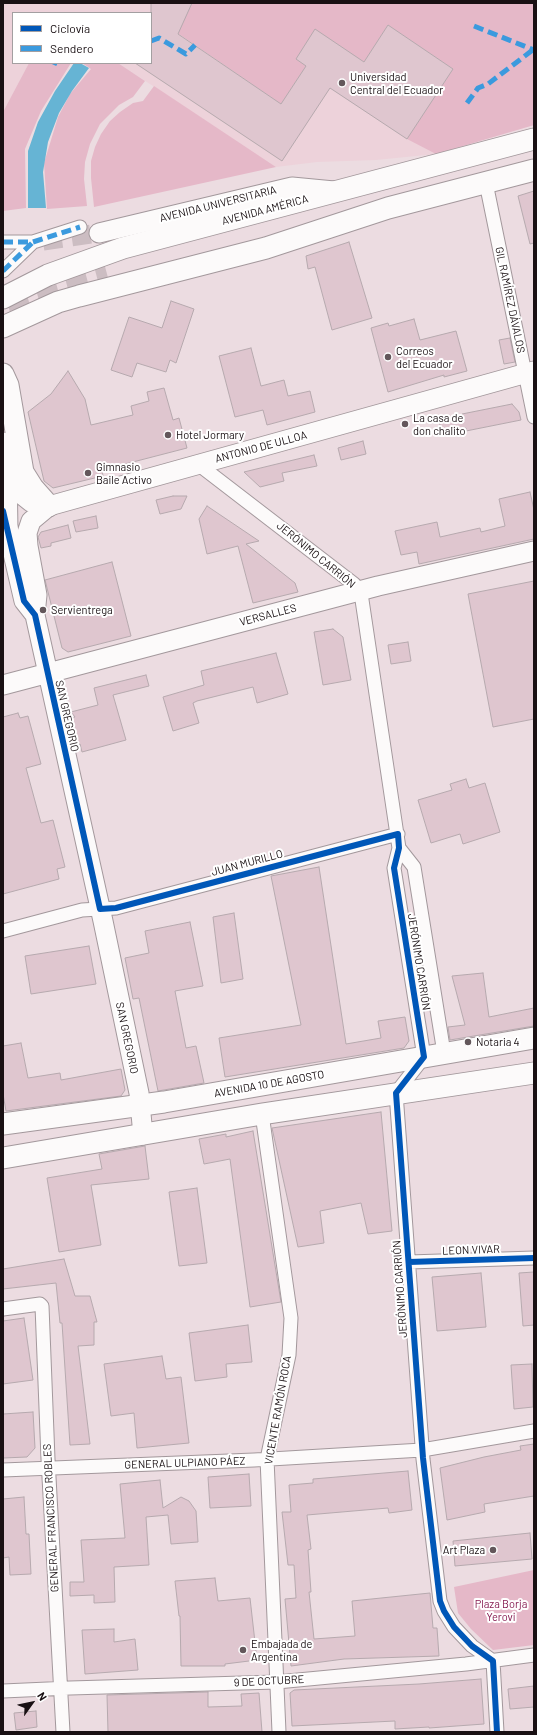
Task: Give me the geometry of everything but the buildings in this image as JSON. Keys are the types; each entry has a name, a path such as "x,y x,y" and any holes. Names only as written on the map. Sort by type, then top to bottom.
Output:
{"main road":[{"name":"AVENIDA AMÉRICA","path":"3,298 48,275 97,257 241,216 534,139"},
{"path":"107,274 258,236 388,208 534,170"},
{"path":"3,327 58,302 266,248 388,208"},
{"path":"3,374 8,385 23,472 32,488 49,506"},
{"path":"3,511 8,532"},
{"name":"AVENIDA 10 DE AGOSTO","path":"3,1124 141,1105 534,1038"},
{"path":"3,1158 262,1114 534,1073"}],"street":[{"name":"GIL RAMÍREZ DÁVALOS","path":"486,183 530,373 534,417"},
{"name":"AVENIDA UNIVERSITARIA","path":"99,233 292,187 337,191"},
{"path":"3,242 33,242 80,227"},
{"path":"3,272 33,242"},
{"name":"ANTONIO DE ULLOA","path":"49,506 530,373"},
{"name":"SAN GREGORIO","path":"3,442 7,464 8,532 24,601 35,615"},
{"path":"7,464 21,494 32,502 49,506"},
{"name":"JERÓNIMO CARRIÓN","path":"198,464 354,584 360,591 398,834 399,848 394,868 424,1057"},
{"name":"SAN GREGORIO","path":"49,506 31,521 27,533 37,595 35,615 100,909 141,1105 143,1135"},
{"name":"VERSALLES","path":"3,686 360,591 534,551"},
{"name":"JUAN MURILLO","path":"3,931 82,910 116,908 398,834"},
{"name":"JERÓNIMO CARRIÓN","path":"399,848 414,867 444,1053"},
{"path":"396,1094 424,1057"},
{"name":"JERÓNIMO CARRIÓN","path":"396,1094 422,1450 440,1601 449,1620 460,1634 483,1655 493,1661"},
{"name":"VICENTE RAMÓN ROCA","path":"262,1114 291,1318 289,1355 267,1459 279,1732"},
{"name":"LEON VIVAR","path":"409,1262 534,1258"},
{"name":"GENERAL FRANCISCO ROBLES","path":"3,1309 41,1305 63,1732"},
{"name":"GENERAL ULPIANO PÁEZ","path":"3,1470 267,1459 422,1450 534,1431"},
{"name":"9 DE OCTUBRE","path":"3,1691 277,1682 493,1661 534,1655"},
{"path":"493,1661 497,1732"}],"shaded area":[{"name":"Universidad Central del Ecuador","path":"3,3 534,3 534,125 436,154 376,160 317,162 276,167 120,64 152,64 152,12 12,12 12,64 28,64 3,112"}],"green space":[{"path":"155,3 534,3 534,125 436,154 407,139 453,69 388,25 364,62 315,30 306,66 281,104 176,32"},
{"path":"28,64 70,64 41,111 25,149 26,208 3,211 3,112"},
{"path":"84,64 120,64 145,81 133,97 119,105 100,124 90,144 85,162 84,179 87,206 47,209 44,163 58,117 70,94 91,69"},
{"path":"154,86 276,167 94,207 91,161 101,134 110,121 120,112 133,103 143,101"},
{"name":"Plaza Borja Yerovi","path":"534,1570 534,1645 493,1650 471,1629 458,1613 454,1587"}],"water":[{"path":"73,64 82,64 89,68 72,91 59,113 48,142 43,172 46,208 28,208 28,151 38,122 55,91"}],"tunnel":[{"path":"43,241 99,233"},
{"path":"7,301 107,274"}],"marked path":[{"path":"474,26 534,50"},
{"path":"152,41 159,38 186,54 195,45"},
{"path":"467,103 478,88 488,84 534,49"},
{"path":"3,242 33,242 80,227"},
{"path":"3,271 33,242"}],"cycle path":[{"path":"3,511 24,601 35,615 100,909 116,908 398,834 399,848 394,868 424,1057 396,1093 423,1458 440,1601 444,1611 454,1627 472,1646 493,1661 497,1732"},
{"path":"409,1262 534,1258"}],"place":[{"name":"Universidad Central del Ecuador","path":"342,83"},
{"name":"Correos del Ecuador","path":"388,357"},
{"name":"La casa de don chalito","path":"405,424"},
{"name":"Hotel Jormary","path":"168,435"},
{"name":"Gimnasio Baile Activo","path":"88,473"},
{"name":"Servientrega","path":"43,610"},
{"name":"Notaria 4","path":"468,1042"},
{"name":"Art Plaza","path":"493,1550"},
{"name":"Embajada de Argentina","path":"243,1650"}]}
